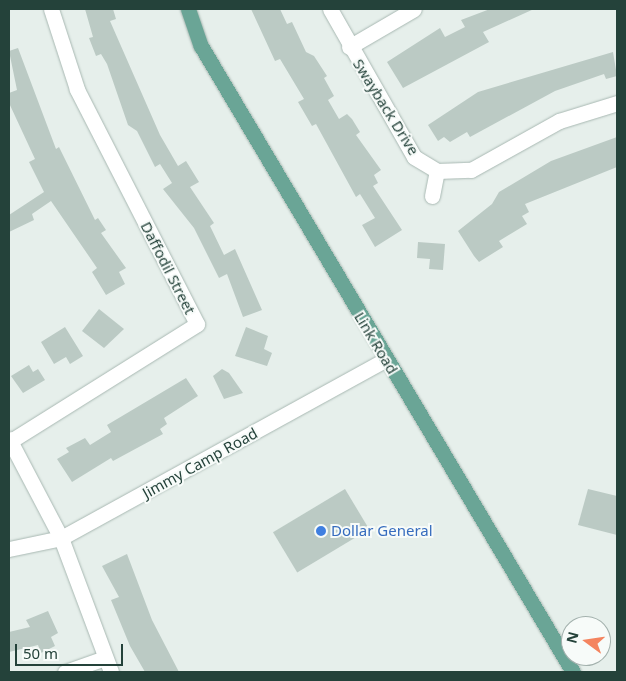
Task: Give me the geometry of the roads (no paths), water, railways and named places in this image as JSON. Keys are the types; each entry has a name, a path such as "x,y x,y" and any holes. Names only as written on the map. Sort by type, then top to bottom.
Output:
{"main road":[{"name":"Link Road","path":"188,9 200,46 385,360 573,672"}],"street":[{"name":"Daffodil Street","path":"9,441 197,324 77,89 51,9"},
{"name":"Swayback Drive","path":"330,9 414,157 437,171"},
{"path":"350,47 414,9"},
{"path":"432,196 437,171 471,170 559,122 617,103"},
{"name":"Jimmy Camp Road","path":"9,549 61,538 385,360"},
{"path":"9,441 61,538 111,672"},
{"path":"65,672 105,658"}],"place":[{"name":"Dollar General","path":"321,531"}]}
